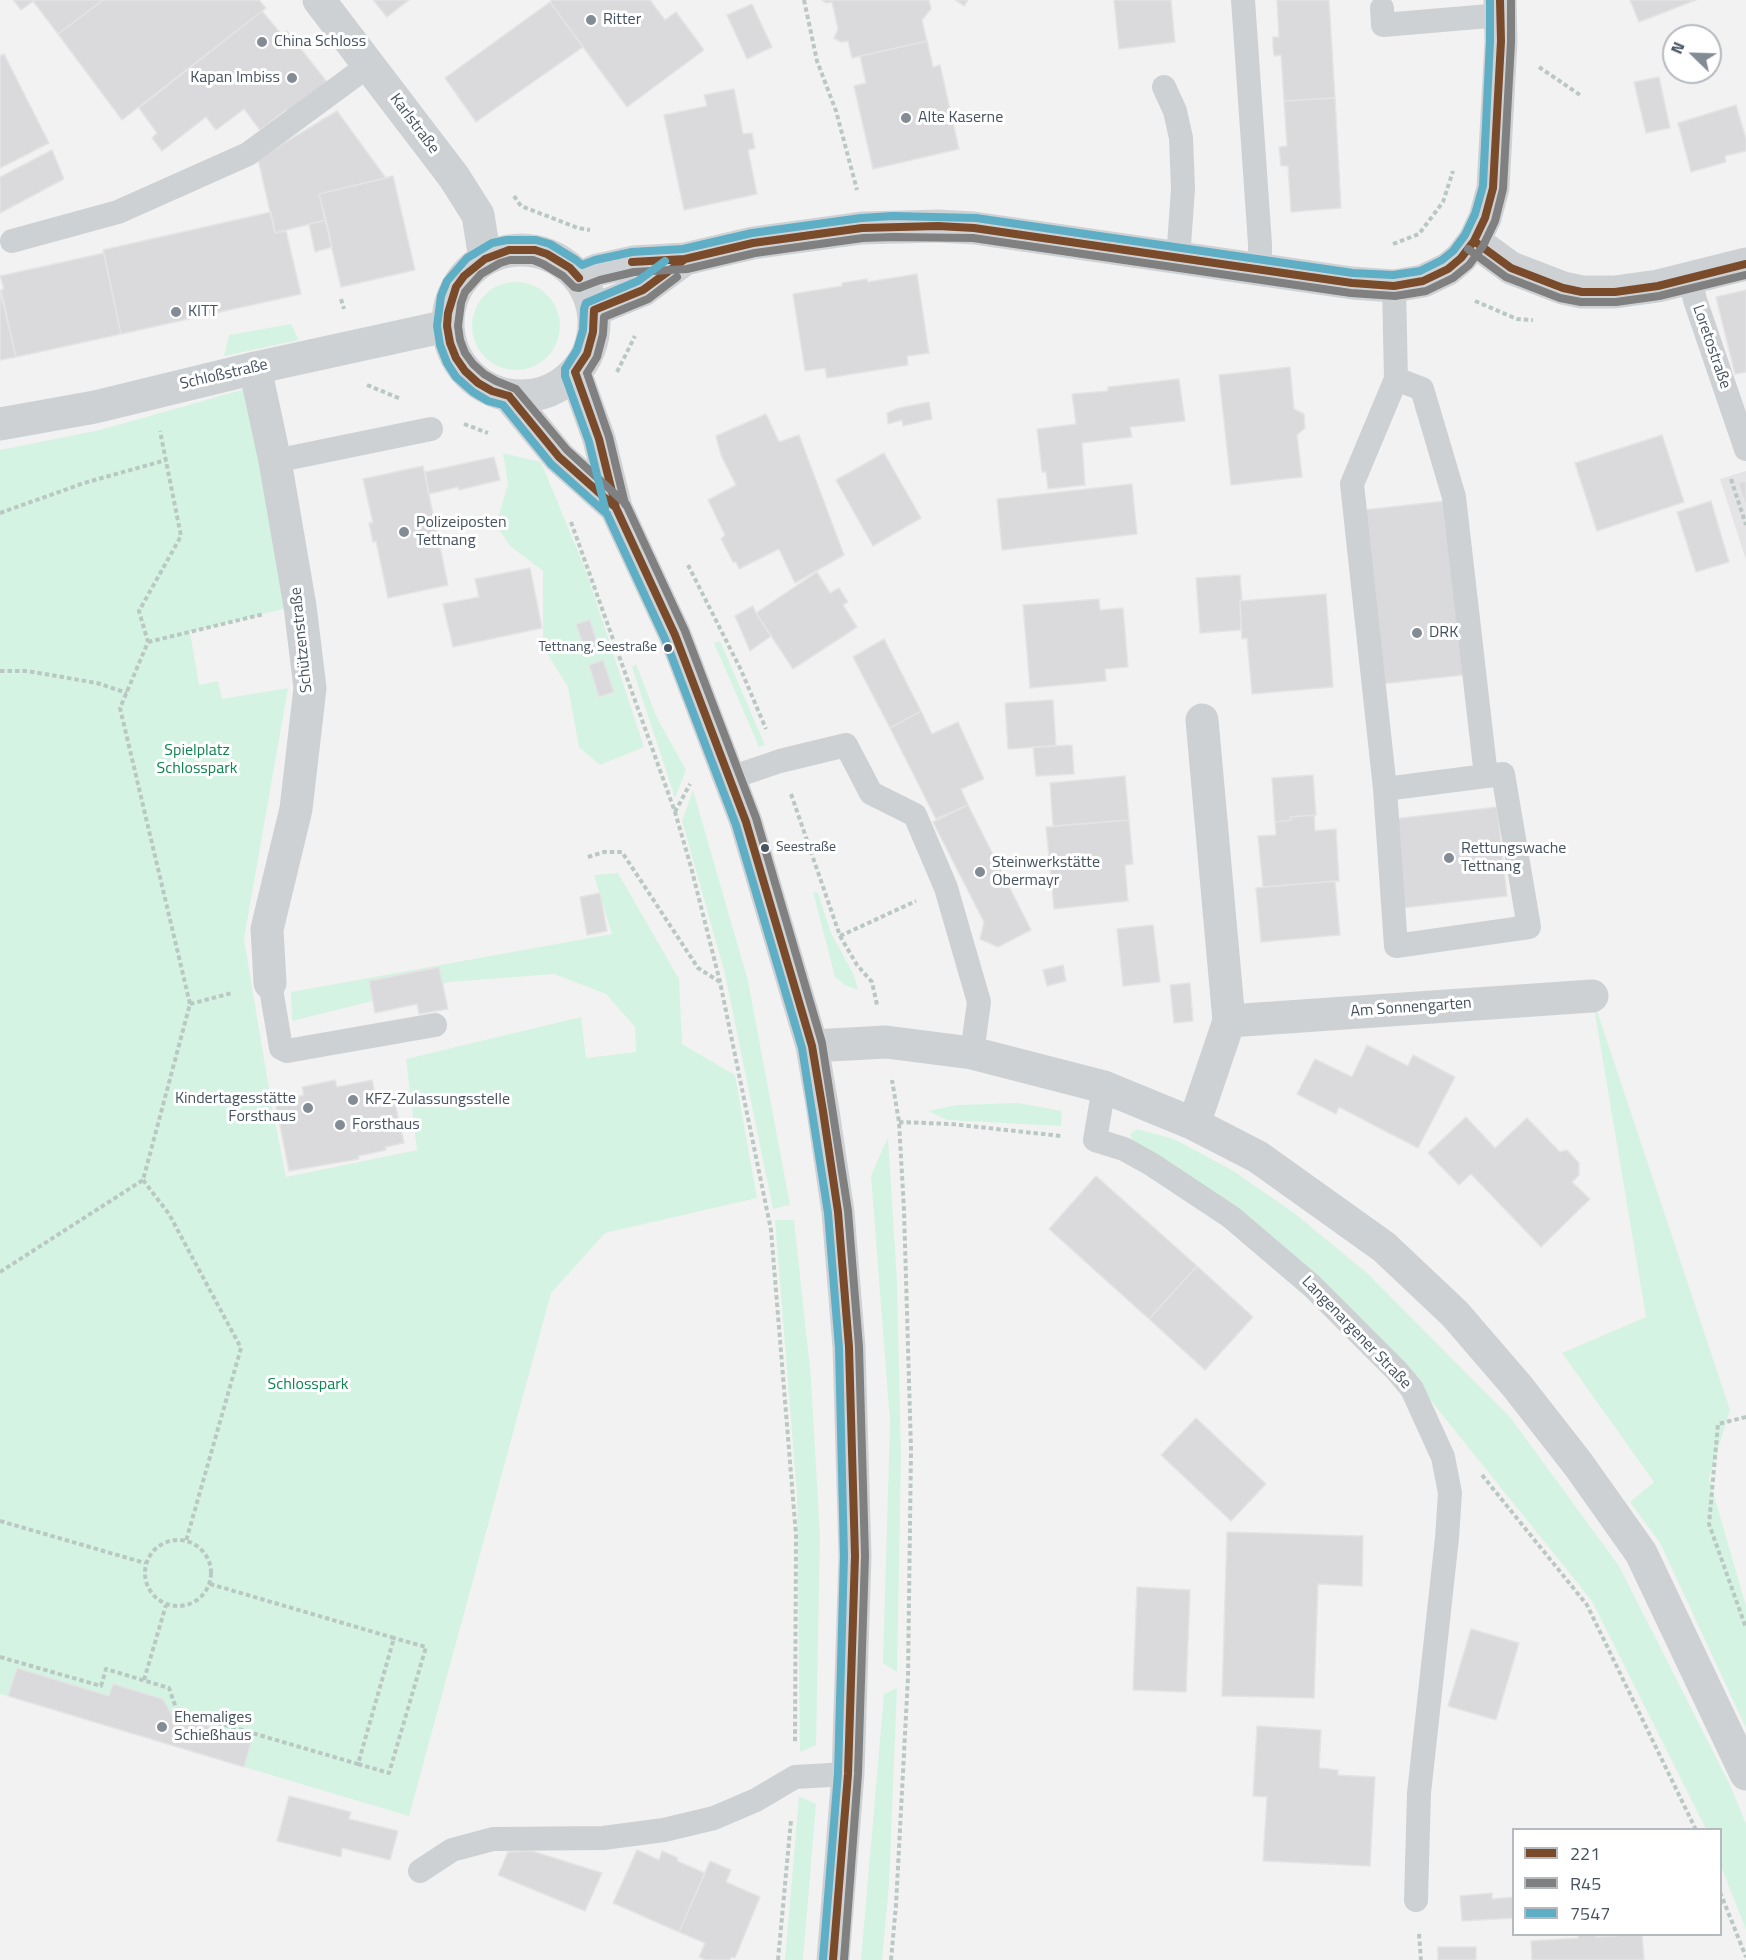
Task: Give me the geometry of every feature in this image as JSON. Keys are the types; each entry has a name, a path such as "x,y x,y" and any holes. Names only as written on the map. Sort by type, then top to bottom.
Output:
{"main road":[{"path":"579,278 597,270 633,262 685,259 753,243 862,228 894,226 974,228 1352,283 1394,286 1423,281 1448,269 1461,258 1474,241 1485,218 1493,188 1501,41 1500,8"},
{"path":"509,250 535,250 559,260 579,278 588,291 594,310 593,332 587,354 575,372 557,387 542,393 509,396 492,391 465,372 450,343 447,326 451,300 456,287 469,271 485,259 509,250"},
{"path":"594,310 643,290 685,259"},
{"path":"575,372 599,439 616,508 675,635 746,822 812,1046 838,1212 849,1347 855,1556 848,1774 833,1960"},
{"path":"509,396 559,457 616,508"}],"street":[{"name":"Karlstraße","path":"319,0 454,177 478,215 485,259"},
{"path":"1474,241 1511,268 1563,288 1582,292 1615,292 1690,279 1746,264"},
{"name":"Schloßstraße","path":"0,424 96,407 255,368 447,326"},
{"name":"Schützenstraße","path":"255,368 275,461 300,606 310,687 296,809 267,929 270,983"},
{"path":"1194,1124 1229,1020 1202,720"},
{"name":"Am Sonnengarten","path":"1229,1020 1592,996"},
{"path":"812,1046 886,1042 972,1053 1104,1087 1194,1124 1257,1157 1384,1247 1455,1314 1517,1386 1578,1464 1641,1553 1746,1774"}],"lane":[{"path":"1243,0 1260,271"},
{"path":"1382,8 1383,24 1500,8"},
{"path":"12,241 118,212 248,153 369,65"},
{"path":"1164,87 1175,111 1181,138 1183,189 1178,259"},
{"name":"Loretostraße","path":"1690,279 1695,300 1746,449"},
{"path":"1385,789 1503,774 1529,927 1396,946 1385,789 1352,484 1396,379 1394,286"},
{"path":"1396,379 1422,389 1454,497 1486,776"},
{"path":"275,461 431,429"},
{"path":"730,778 780,761 846,744 871,793 915,815 946,888 979,1002 972,1053"},
{"path":"270,983 281,1048 286,1052 435,1025"},
{"path":"1095,1140 1104,1087"},
{"name":"Langenargener Straße","path":"1095,1140 1124,1149 1151,1164 1231,1217 1312,1286 1412,1389 1443,1457 1450,1493 1419,1793 1416,1900"},
{"path":"420,1871 452,1850 493,1839 603,1838 664,1830 704,1820 756,1800 795,1777 848,1774"}],"path":[{"path":"804,0 817,61 836,111 859,200 862,228"},
{"path":"1390,245 1419,234 1443,202 1454,168"},
{"path":"508,189 521,206 578,228 594,231"},
{"path":"1463,303 1475,301 1511,268"},
{"path":"617,381 616,370 634,337 642,330"},
{"path":"0,1272 143,1180 190,1004 120,708 148,642 139,611 181,536 151,392"},
{"path":"0,513 84,483 166,460"},
{"path":"568,513 675,812 720,982 771,1230 796,1535 795,1777 778,1960"},
{"path":"148,642 300,606"},
{"path":"0,671 27,671 98,683 127,693"},
{"path":"588,857 604,852 622,852 698,968 720,982"},
{"path":"840,936 946,888"},
{"path":"886,1042 899,1122 911,1449 908,1677 891,1960"},
{"path":"899,1122 951,1124 1095,1140"},
{"path":"143,1180 169,1215 241,1348 186,1541"},
{"path":"1746,1417 1718,1424 1709,1524 1746,1628"},
{"path":"1478,1470 1587,1605 1695,1828"},
{"path":"0,1521 145,1563"},
{"path":"178,1539 186,1541 202,1549 209,1560 212,1572 210,1584 200,1599 184,1606 166,1605 150,1592 145,1582 145,1563 154,1549 165,1542 178,1539"},
{"path":"0,1657 101,1686 106,1669 144,1680 169,1688 177,1711 389,1773 426,1647 210,1584"},
{"path":"144,1680 166,1605"},
{"path":"358,1764 394,1638"},
{"path":"1722,1897 1746,1957"}],"shaded area":[{"path":"1746,471 1746,560 1720,479"}],"green space":[{"path":"516,282 533,286 547,295 556,309 560,326 556,343 547,357 533,366 516,370 499,366 485,357 476,343 472,326 476,309 485,295 499,286"},
{"path":"291,324 299,340 224,356 229,335"},
{"name":"Schlosspark","path":"245,389 287,608 190,632 199,685 218,681 222,699 288,688 244,939 286,1177 417,1150 406,1059 581,1017 586,1058 636,1052 635,1027 606,994 554,974 449,982 292,1021 291,992 612,934 594,875 618,873 679,979 682,1044 735,1075 757,1198 605,1233 551,1293 409,1816 244,1767 252,1739 172,1715 163,1699 113,1684 109,1696 17,1668 8,1696 0,1694 0,450 100,430"},
{"path":"503,453 541,462 586,571 644,747 600,765 579,747 568,687 543,647 543,571 510,546 496,525 508,484"},
{"path":"720,641 765,745 759,747 714,643"},
{"path":"636,664 657,718 686,770 675,798 632,667"},
{"path":"693,790 748,981 790,1205 773,1209 725,974 682,821"},
{"path":"813,892 818,893 831,933 854,975 858,990 845,985 835,977"},
{"path":"1592,996 1730,1410 1709,1478 1746,1606 1746,1728 1660,1543 1630,1502 1654,1482 1562,1353 1646,1317"},
{"path":"1018,1103 1062,1111 1061,1126 947,1120 928,1111 957,1105"},
{"path":"1137,1129 1174,1139 1232,1170 1294,1213 1367,1273 1510,1417 1619,1566 1731,1787 1746,1824 1746,1930 1722,1869 1722,1828 1706,1828 1592,1601 1403,1366 1137,1152 1130,1134"},
{"path":"888,1137 897,1282 901,1457 897,1672 883,1663 890,1422 871,1176"},
{"path":"775,1220 794,1220 811,1378 820,1537 816,1745 800,1752 797,1494"},
{"path":"897,1688 889,1885 882,1960 861,1960 884,1694"},
{"path":"799,1796 816,1804 803,1960 785,1960"}],"building":[{"path":"13,0 35,0 21,10"},
{"path":"103,0 58,34 33,1"},
{"path":"103,0 259,0 266,8 122,120 58,34"},
{"path":"373,0 409,0 387,17"},
{"path":"552,0 650,0 665,20 676,12 704,50 627,107 550,2"},
{"path":"822,0 929,0 931,9 922,20 927,41 852,58 848,41 841,42 834,38 838,29 832,2 826,3"},
{"path":"955,0 968,0 964,6"},
{"path":"1114,0 1171,0 1175,42 1119,49"},
{"path":"1277,0 1329,0 1335,98 1284,101 1281,55 1274,56 1273,47 1273,37 1279,37"},
{"path":"1630,0 1696,0 1639,22"},
{"path":"550,2 583,47 476,122 445,78"},
{"path":"752,4 772,47 747,59 727,15"},
{"path":"262,11 282,35 287,31 327,82 260,130 244,109 216,130 206,117 162,151 152,138 157,133 139,108"},
{"name":"Alte Kaserne","path":"927,41 933,67 940,65 959,149 873,169 854,86 866,83 860,56"},
{"path":"4,54 49,143 0,168 0,56"},
{"path":"1659,77 1670,128 1646,133 1634,82"},
{"path":"734,89 743,134 752,133 755,148 748,150 757,194 684,210 664,115 707,106 704,95"},
{"path":"1335,98 1341,208 1291,212 1288,166 1281,166 1279,147 1287,146 1284,101"},
{"path":"1736,105 1746,139 1746,151 1725,156 1726,162 1691,172 1678,123"},
{"path":"337,111 386,178 319,194 326,220 275,233 258,159"},
{"path":"52,150 64,179 0,213 0,177"},
{"path":"393,176 415,270 341,287 319,194"},
{"path":"271,212 275,233 286,231 301,294 121,334 103,250"},
{"path":"326,220 332,247 315,252 309,224"},
{"path":"104,253 121,334 16,357 0,276"},
{"path":"917,274 929,353 907,356 908,365 827,378 825,368 805,371 793,294 842,286 842,283 867,279 868,282"},
{"path":"0,290 16,357 0,360"},
{"path":"1746,290 1746,372 1735,374 1716,297"},
{"path":"1290,367 1294,409 1304,414 1305,428 1297,435 1302,477 1231,485 1219,375"},
{"path":"1179,379 1185,421 1130,427 1132,437 1082,443 1085,485 1048,489 1046,472 1042,472 1037,429 1076,424 1072,394 1108,391 1108,387"},
{"path":"929,402 932,419 903,426 902,420 888,424 887,413"},
{"path":"766,414 779,442 799,435 844,555 795,583 779,549 739,569 721,539 725,535 708,500 736,485 721,455 716,436"},
{"path":"1662,435 1684,502 1597,531 1575,463"},
{"path":"884,453 921,518 873,546 836,480"},
{"path":"494,457 500,480 459,490 458,487 429,494 425,472"},
{"name":"Polizeiposten Tettnang","path":"423,466 448,585 388,598 376,541 373,542 369,523 373,523 363,479"},
{"path":"1746,481 1746,507 1738,483"},
{"path":"1132,484 1137,534 1002,550 997,499"},
{"name":"DRK","path":"1445,501 1463,675 1381,684 1363,510"},
{"path":"1711,501 1729,562 1696,572 1677,512"},
{"path":"530,568 542,628 453,647 443,604 479,597 475,579"},
{"path":"817,572 830,593 839,588 848,602 843,605 857,627 793,669 756,613"},
{"path":"1240,575 1241,630 1200,633 1196,578"},
{"path":"1326,594 1333,687 1252,694 1247,638 1242,639 1240,601"},
{"path":"1099,599 1100,610 1123,608 1128,667 1105,669 1106,681 1030,688 1023,605"},
{"path":"753,606 771,636 750,651 735,616"},
{"path":"590,620 600,652 587,656 576,624"},
{"path":"884,639 921,711 890,728 853,657"},
{"path":"603,660 614,692 599,697 589,665"},
{"path":"1053,700 1056,746 1008,749 1005,703"},
{"path":"921,711 932,734 958,722 984,779 961,789 968,805 936,819 890,728"},
{"path":"1072,745 1074,774 1036,776 1033,747"},
{"path":"1313,775 1316,815 1290,817 1291,820 1275,822 1272,778"},
{"path":"1125,776 1129,820 1053,826 1050,783"},
{"name":"Steinwerkstätte Obermayr","path":"968,805 1031,930 998,947 980,939 984,922 933,822"},
{"name":"Rettungswache Tettnang","path":"1497,807 1507,896 1402,908 1393,819"},
{"path":"1314,815 1315,831 1336,829 1339,881 1263,887 1258,836 1276,835 1275,822 1291,820 1290,817"},
{"path":"1129,820 1133,864 1125,865 1128,901 1054,909 1046,827"},
{"path":"1335,881 1340,935 1261,942 1256,888"},
{"path":"600,893 607,931 587,935 580,897"},
{"path":"1153,925 1160,982 1123,986 1117,929"},
{"path":"1063,965 1066,981 1047,986 1043,970"},
{"path":"439,967 448,1009 419,1014 417,1004 375,1013 369,981"},
{"path":"1190,983 1193,1021 1174,1023 1170,985"},
{"path":"1367,1045 1408,1066 1413,1055 1455,1077 1418,1148 1339,1107 1336,1114 1297,1094 1315,1059 1352,1077"},
{"name":"Forsthaus","path":"335,1080 337,1087 372,1080 378,1107 395,1103 404,1143 385,1147 386,1150 358,1156 359,1159 289,1171 275,1101 304,1095 302,1087"},
{"path":"1466,1117 1495,1148 1527,1118 1560,1152 1567,1150 1579,1163 1579,1175 1572,1182 1590,1199 1541,1247 1471,1174 1459,1185 1428,1153"},
{"path":"1096,1176 1197,1266 1149,1319 1049,1229"},
{"path":"1197,1266 1253,1317 1205,1370 1149,1319"},
{"path":"1196,1418 1266,1484 1231,1521 1161,1455"},
{"path":"1227,1532 1363,1536 1362,1586 1318,1584 1314,1698 1222,1696"},
{"path":"1137,1587 1190,1590 1186,1692 1133,1690"},
{"path":"1471,1629 1519,1643 1496,1720 1448,1706"},
{"name":"Ehemaliges Schießhaus","path":"17,1668 109,1696 113,1684 163,1699 172,1715 252,1739 244,1767 8,1696"},
{"path":"1257,1726 1321,1730 1319,1768 1338,1770 1338,1775 1375,1777 1370,1866 1263,1861 1267,1797 1253,1796"},
{"path":"289,1796 351,1812 349,1819 398,1831 390,1860 342,1848 341,1857 277,1841"},
{"path":"637,1850 659,1860 662,1851 678,1858 677,1861 705,1873 679,1932 613,1903"},
{"path":"532,1851 602,1873 585,1911 498,1875 508,1852"},
{"path":"710,1861 731,1870 726,1882 760,1897 735,1958 731,1957 730,1960 706,1960 699,1957 705,1943 679,1932"},
{"path":"1492,1893 1492,1899 1512,1897 1512,1918 1462,1921 1460,1896"},
{"path":"1578,1936 1642,1936 1644,1960 1532,1960 1531,1941 1578,1938"},
{"path":"1438,1947 1476,1947 1476,1960 1438,1960"}],"transit line":[{"name":"7547","path":"823,1959 838,1773 844,1556 839,1348 828,1213 802,1048 736,825 665,639 607,514 551,464 503,405 488,401 456,377 440,345 437,326 441,296 447,281 467,258 492,243 507,240 536,240 550,244 582,265 632,252 683,249 752,233 861,218 893,216 976,218 1353,273 1393,275 1420,271 1442,260 1453,251 1465,235 1475,214 1483,186 1490,0"},
{"name":"221","path":"632,262 685,259 753,243 862,228 938,226 974,228 1352,283 1394,286 1423,281 1448,269 1461,258 1474,241 1485,218 1493,188 1501,41 1500,0"},
{"name":"R45","path":"844,1960 858,1774 865,1556 859,1347 848,1211 822,1043 756,818 685,631 626,504 567,450 516,389 496,381 473,364 460,340 458,326 461,303 465,292 481,274 510,260 533,260 543,264 563,276 574,287 579,288 600,280 634,272 687,269 755,253 863,238 894,237 973,238 1351,293 1395,296 1426,291 1453,278 1469,265 1483,246 1495,221 1503,189 1511,0"},
{"name":"221","path":"1474,241 1511,268 1563,288 1582,292 1615,292 1658,286 1746,264"},
{"name":"R45","path":"1468,249 1506,277 1560,298 1581,302 1616,302 1659,296 1746,275"},
{"name":"221","path":"509,396 492,391 478,383 465,371 456,358 447,326 448,313 456,287 464,276 485,259 509,250 535,250 547,254 570,268 579,278"},
{"name":"221","path":"685,259 643,290 594,310 593,332 587,354 575,372 599,439 616,508 675,635 746,822 812,1046 823,1111 838,1212 849,1347 855,1556 848,1774 833,1960"},
{"name":"7547","path":"605,508 589,442 565,376 565,369 577,350 583,330 586,303 638,281 665,261"},
{"name":"R45","path":"625,504 609,437 587,373 597,357 603,334 604,317 648,299 677,277"},
{"name":"221","path":"509,396 559,457 614,506"}],"place":[{"name":"Ritter","path":"591,20"},
{"name":"China Schloss","path":"262,42"},
{"name":"Kapan Imbiss","path":"292,78"},
{"name":"Alte Kaserne","path":"906,118"},
{"name":"KITT","path":"176,312"},
{"name":"Polizeiposten Tettnang","path":"404,532"},
{"name":"DRK","path":"1417,633"},
{"name":"Tettnang, Seestraße","path":"668,648"},
{"name":"Seestraße","path":"765,848"},
{"name":"Rettungswache Tettnang","path":"1449,858"},
{"name":"Steinwerkstätte Obermayr","path":"980,872"},
{"name":"KFZ-Zulassungsstelle","path":"353,1100"},
{"name":"Kindertagesstätte Forsthaus","path":"308,1108"},
{"name":"Forsthaus","path":"340,1125"},
{"name":"Ehemaliges Schießhaus","path":"162,1727"}],"park label":[{"name":"Spielplatz Schlosspark","path":"197,760"}]}
